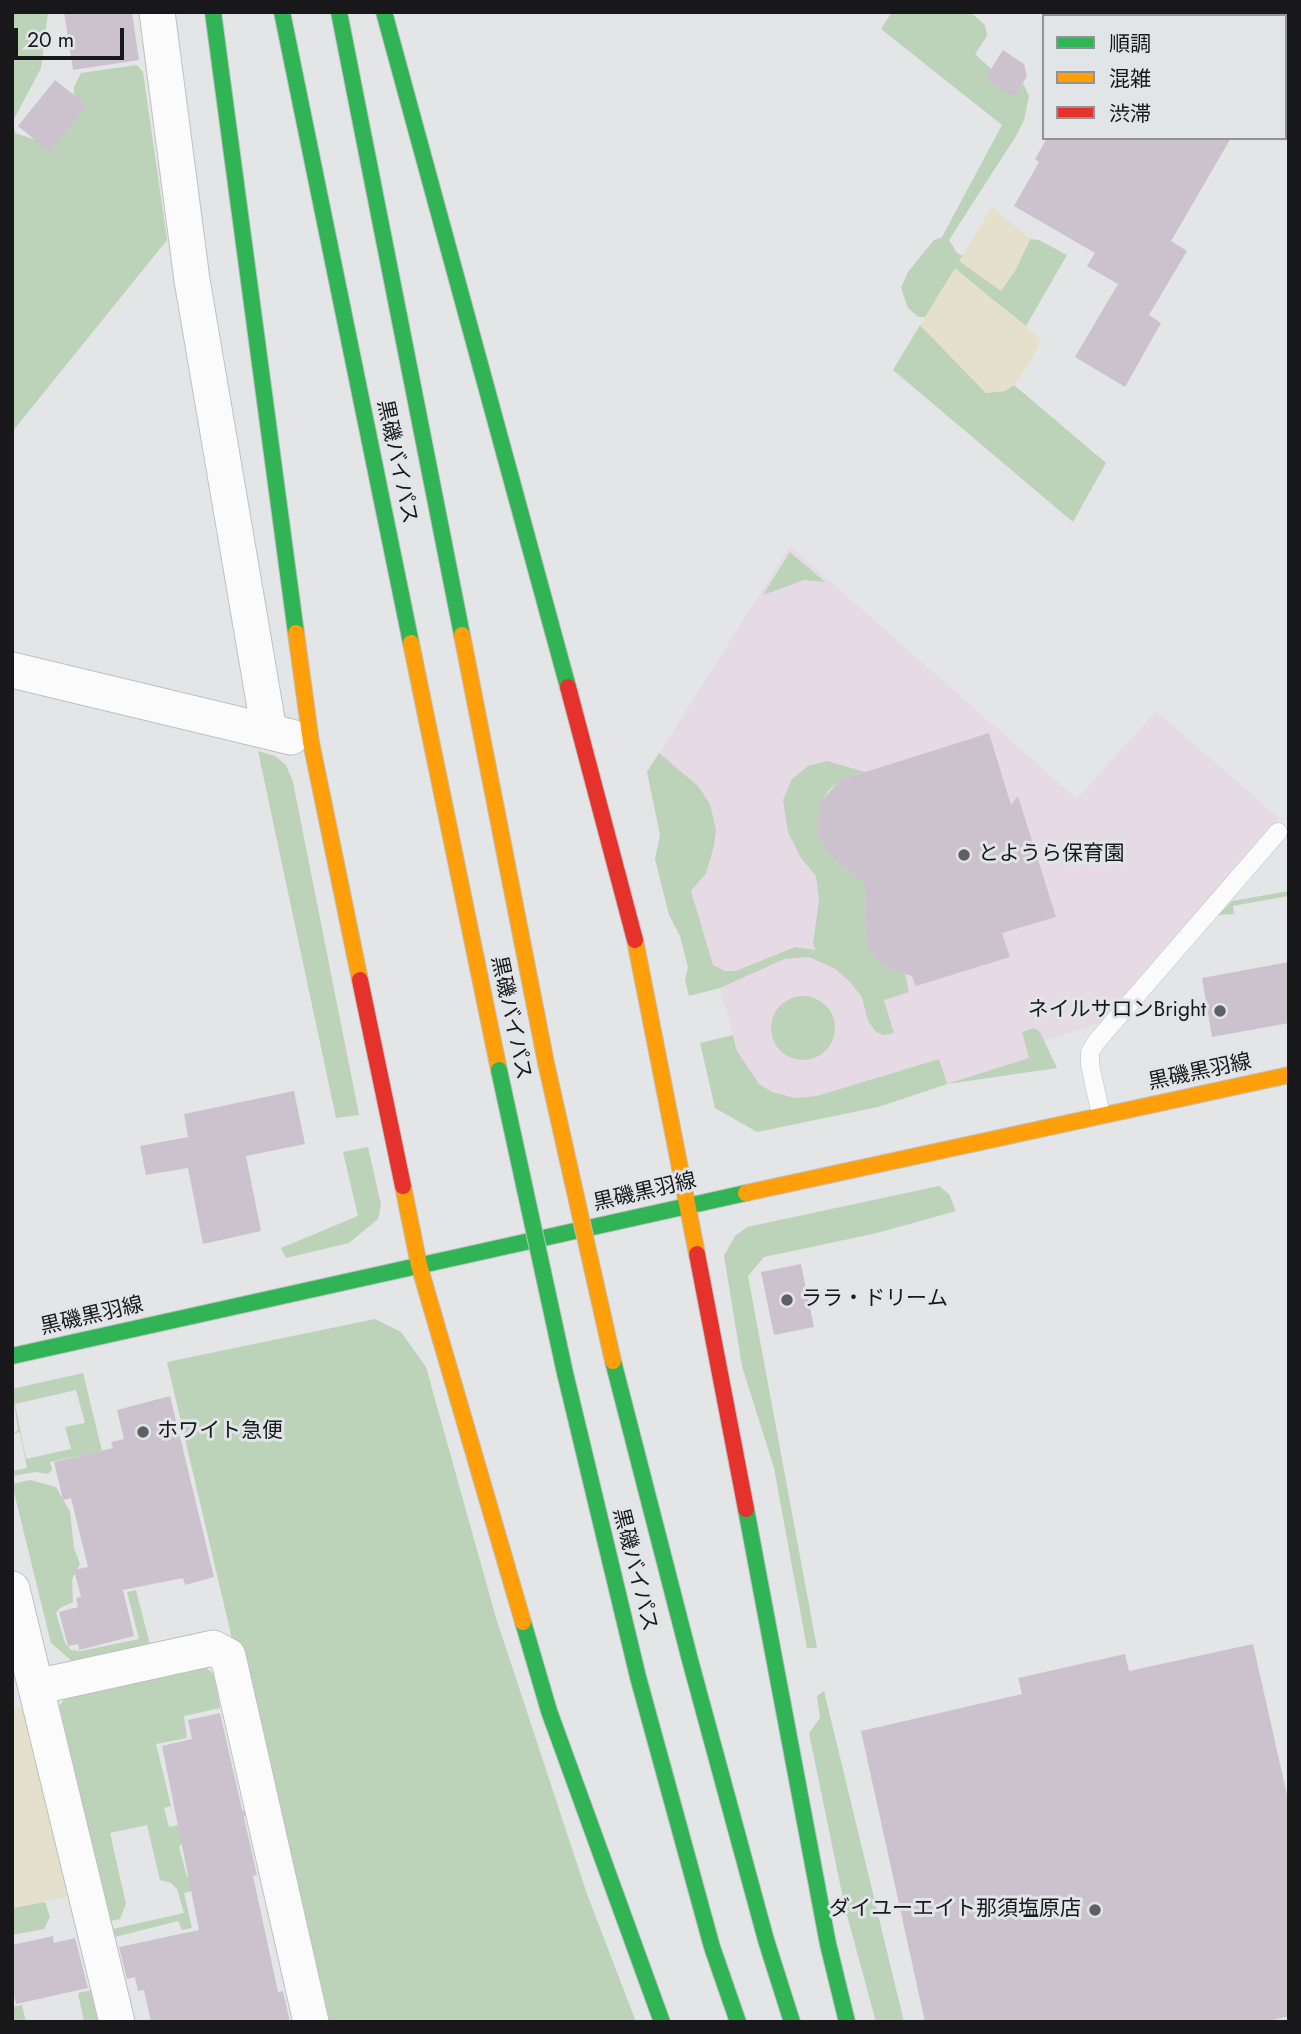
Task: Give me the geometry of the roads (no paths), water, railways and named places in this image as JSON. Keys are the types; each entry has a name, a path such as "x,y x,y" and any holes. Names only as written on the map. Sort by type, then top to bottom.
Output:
{"main road":[{"path":"213,12 311,742 419,1265 549,1711 662,2022"},
{"name":"黒磯バイパス","path":"282,12 499,1070 565,1373 638,1677 712,1947 738,2022"},
{"name":"黒磯バイパス","path":"339,12 546,1063 613,1361 690,1660 766,1940 792,2022"},
{"path":"384,12 630,915 688,1205 807,1836 847,2022"},
{"name":"黒磯黒羽線","path":"12,1356 688,1205 1289,1075"}],"street":[{"path":"157,12 192,280 269,731"},
{"path":"12,670 311,742"},
{"path":"12,1589 117,2022"},
{"path":"36,1686 213,1648 228,1656 311,2022"}],"lane":[{"path":"1101,1115 1090,1065 1090,1052 1278,832"}],"place":[{"name":"とようら保育園","path":"964,855"},
{"name":"ネイルサロンBright","path":"1220,1011"},
{"name":"ララ・ドリーム","path":"787,1300"},
{"name":"ホワイト急便","path":"143,1432"},
{"name":"ダイユーエイト那須塩原店","path":"1095,1910"}]}
